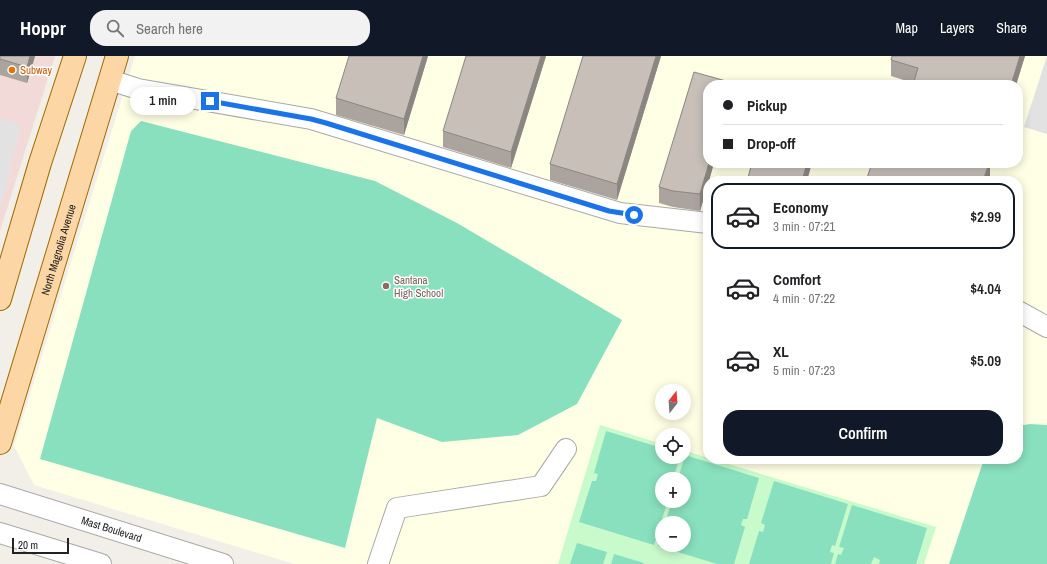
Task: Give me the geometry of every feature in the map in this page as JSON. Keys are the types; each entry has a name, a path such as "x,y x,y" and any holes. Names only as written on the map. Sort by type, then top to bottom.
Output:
{"main road":[{"path":"0,299 40,163 75,56"},
{"name":"North Magnolia Avenue","path":"0,443 117,56"}],"street":[{"path":"110,80 138,89 311,119 609,211 703,223"},
{"path":"1023,314 1047,327"},
{"path":"378,564 397,508 541,486 566,449"},
{"name":"Mast Boulevard","path":"0,494 222,564"},
{"path":"0,533 102,564"}],"shaded area":[{"path":"0,56 55,56 0,231"},
{"name":"Santana High School","path":"135,56 1047,56 1047,564 294,564 34,485 14,446"},
{"path":"1047,56 1047,134 1024,127"},
{"path":"0,118 21,125 0,209"}],"green space":[{"path":"141,121 375,181 457,223 622,320 577,404 518,435 442,442 377,418 345,548 40,459 131,131"},
{"path":"600,425 655,442 655,464 691,464 691,452 703,456 703,464 728,464 936,527 924,564 558,564"},
{"path":"1023,425 1047,425 1047,564 949,564 982,464 1023,464"},
{"path":"606,431 655,446 655,464 678,464 675,472 655,472 655,508 665,508 663,516 655,516 654,545 579,522 592,481 596,481 598,474 594,473"},
{"path":"691,457 703,461 703,464 714,464 759,478 747,519 743,519 741,525 745,527 734,564 717,564 678,552 691,552 691,516 667,516 670,508 691,508 691,472 680,472 682,464 691,464"},
{"path":"774,481 848,504 835,546 832,545 830,552 834,553 831,564 749,564 759,531 763,532 765,525 761,523"},
{"path":"852,505 927,528 916,564 879,564 880,560 874,557 871,564 835,564 838,554 841,555 844,548 839,547"},
{"path":"577,543 607,552 603,564 570,564"},
{"path":"614,554 644,563 611,564"}],"building":[{"path":"0,56 30,56 27,67 0,59"},
{"path":"349,56 423,56 404,119 336,98"},
{"path":"466,56 541,56 511,152 443,131"},
{"path":"583,56 656,56 617,184 550,164"},
{"path":"892,56 1020,56 1013,80 914,80 918,68 891,60"},
{"path":"694,72 722,80 703,80 703,168 708,168 705,176 703,176 703,184 700,194 673,191 659,187"},
{"path":"751,168 806,168 803,176 748,176"},
{"path":"870,168 987,168 985,176 868,176"}],"place":[{"name":"Subway","path":"12,70"},
{"name":"Santana High School","path":"386,286"}],"route":[{"path":"210,101 326,123 609,211 634,215"}]}
